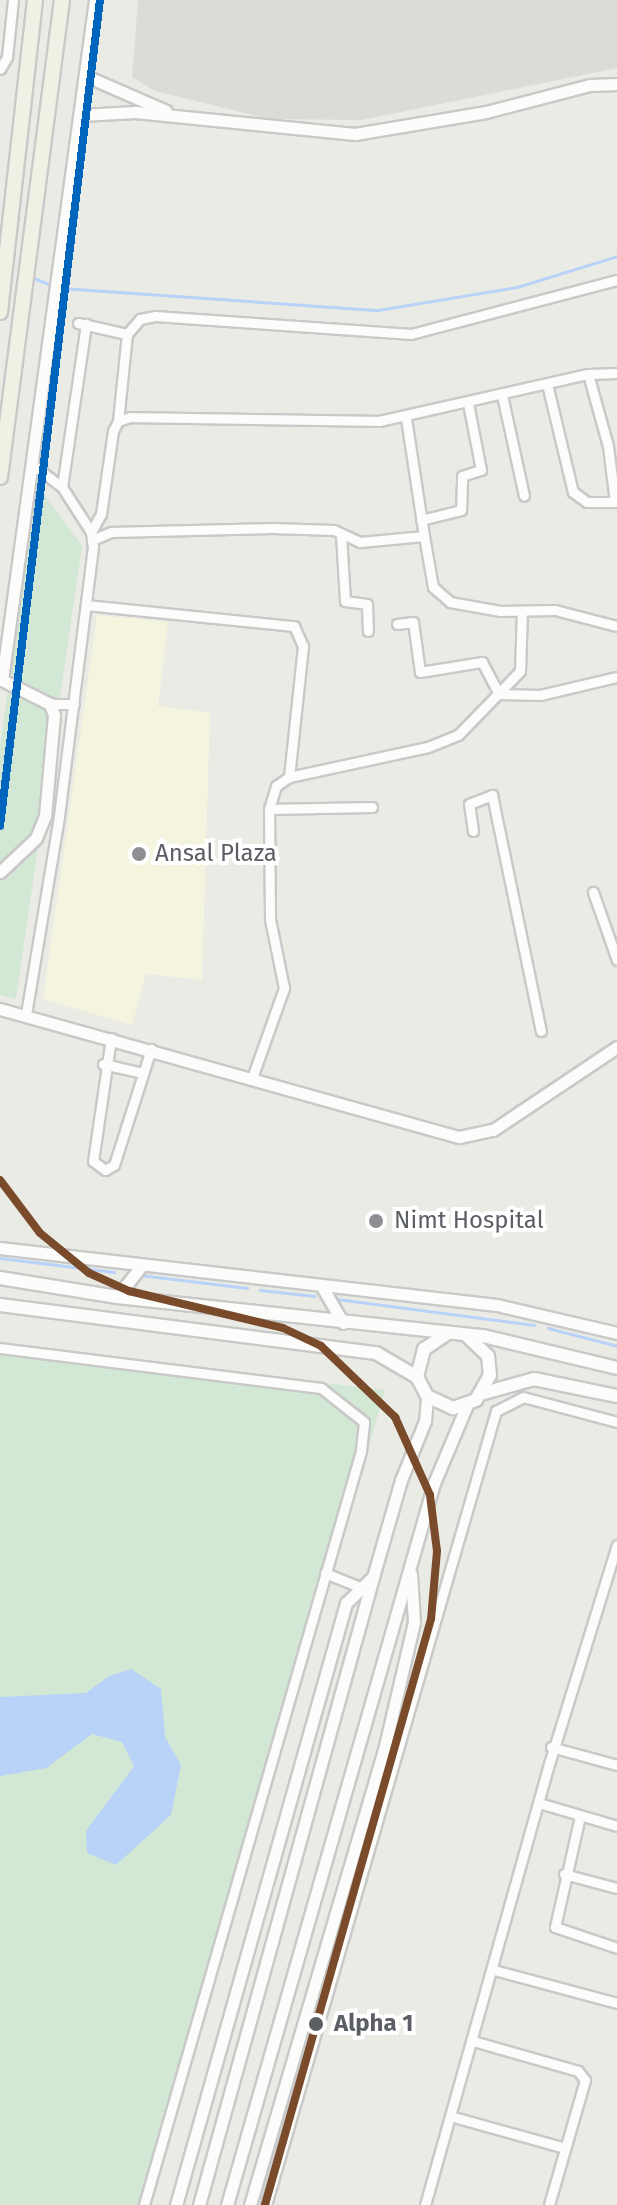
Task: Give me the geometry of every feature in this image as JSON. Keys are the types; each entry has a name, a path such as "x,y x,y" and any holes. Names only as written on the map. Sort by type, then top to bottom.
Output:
{"highway":[{"path":"0,312 14,164 35,0"},
{"path":"0,477 20,301 62,0"},
{"path":"0,183 14,164"}],"main road":[{"path":"0,1278 117,1297 520,1343 617,1368"},
{"path":"0,1305 376,1353 417,1377 427,1396 439,1405 467,1405 484,1393 534,1379 617,1396"},
{"path":"417,1377 424,1349 448,1334"},
{"path":"467,1336 488,1356 490,1375 484,1393"}],"street":[{"path":"0,69 7,57 13,0"},
{"path":"0,695 56,308 95,0"},
{"path":"86,76 174,115"},
{"path":"81,115 174,115 249,127 355,134 486,112 590,85 617,84"},
{"path":"26,1014 57,829 92,536 101,514 118,421 130,326 155,316 411,334 617,280"},
{"path":"62,487 82,324 127,334"},
{"path":"118,421 406,418 588,374 617,373"},
{"path":"547,384 573,492 587,502 616,502 608,446 588,374"},
{"path":"502,395 524,496"},
{"path":"421,520 461,510 462,476 481,470 468,403"},
{"path":"406,418 421,520 438,595 450,602 522,611 555,610 617,626"},
{"path":"32,464 62,487 92,536"},
{"path":"92,536 111,532 273,528 323,528 360,542 424,536"},
{"path":"341,535 345,601 367,604 368,631"},
{"path":"86,605 294,626 303,646 289,777"},
{"path":"252,1078 284,988 270,919 269,809 276,786 289,777 451,739 499,694 522,667 522,611"},
{"path":"397,624 413,622 420,672 482,662 499,694"},
{"path":"499,694 540,695 617,677"},
{"path":"1,679 50,704 74,704"},
{"path":"0,872 42,826 54,715 50,704"},
{"path":"473,831 469,804 492,795 541,1031"},
{"path":"269,809 372,807"},
{"path":"42,826 57,829"},
{"path":"593,892 617,960"},
{"path":"0,1009 459,1137 473,1136 517,1115 617,1047"},
{"path":"111,1038 103,1064 93,1161 105,1170 114,1165 151,1049"},
{"path":"103,1064 143,1073"},
{"path":"0,1248 543,1313 617,1333"},
{"path":"117,1297 142,1265"},
{"path":"321,1285 343,1323"},
{"path":"0,1348 316,1387 342,1401 362,1418 365,1429 144,2205"},
{"path":"199,2205 373,1577 401,1480 425,1421 427,1396"},
{"path":"266,2205 496,1411 523,1397 617,1422"},
{"path":"227,2205 434,1483 467,1405"},
{"path":"425,2205 494,1970 551,1747 617,1545"},
{"path":"250,2205 384,1750 414,1622 410,1570"},
{"path":"325,1573 359,1587"},
{"path":"176,2205 346,1603 359,1587 373,1577"},
{"path":"551,1747 617,1765"},
{"path":"539,1803 617,1826"},
{"path":"580,1816 564,1874 555,1927 617,1948"},
{"path":"564,1874 617,1888"},
{"path":"494,1970 617,2003"},
{"path":"473,2041 578,2071 584,2088 549,2205"},
{"path":"450,2116 565,2148"}],"shaded area":[{"path":"138,0 617,0 617,68 362,120 269,119 155,91 132,77"},
{"path":"37,485 82,546 16,999 0,995 0,746"},
{"path":"97,615 168,622 158,706 210,713 202,980 146,974 132,1025 43,999"},
{"path":"0,1346 385,1390 152,2205 0,2205"}],"water":[{"path":"131,1669 161,1689 165,1737 181,1765 171,1815 116,1865 87,1853 86,1831 134,1766 122,1742 92,1734 46,1768 0,1776 0,1697 86,1693 109,1676"}],"waterway":[{"path":"61,288 378,310 517,287 617,256"},
{"path":"31,277 53,286"},
{"path":"0,1258 114,1272"},
{"path":"140,1275 247,1288"},
{"path":"260,1290 315,1296"},
{"path":"337,1299 534,1325"},
{"path":"548,1328 617,1346"}],"transit line":[{"path":"0,826 100,0"},
{"path":"0,1180 40,1233 89,1273 129,1291 283,1328 321,1346 395,1417 430,1495 437,1551 431,1619 265,2205"}],"place":[{"name":"Ansal Plaza","path":"139,854"},
{"name":"Nimt Hospital","path":"376,1221"},
{"name":"Alpha 1","path":"316,2024"}]}
